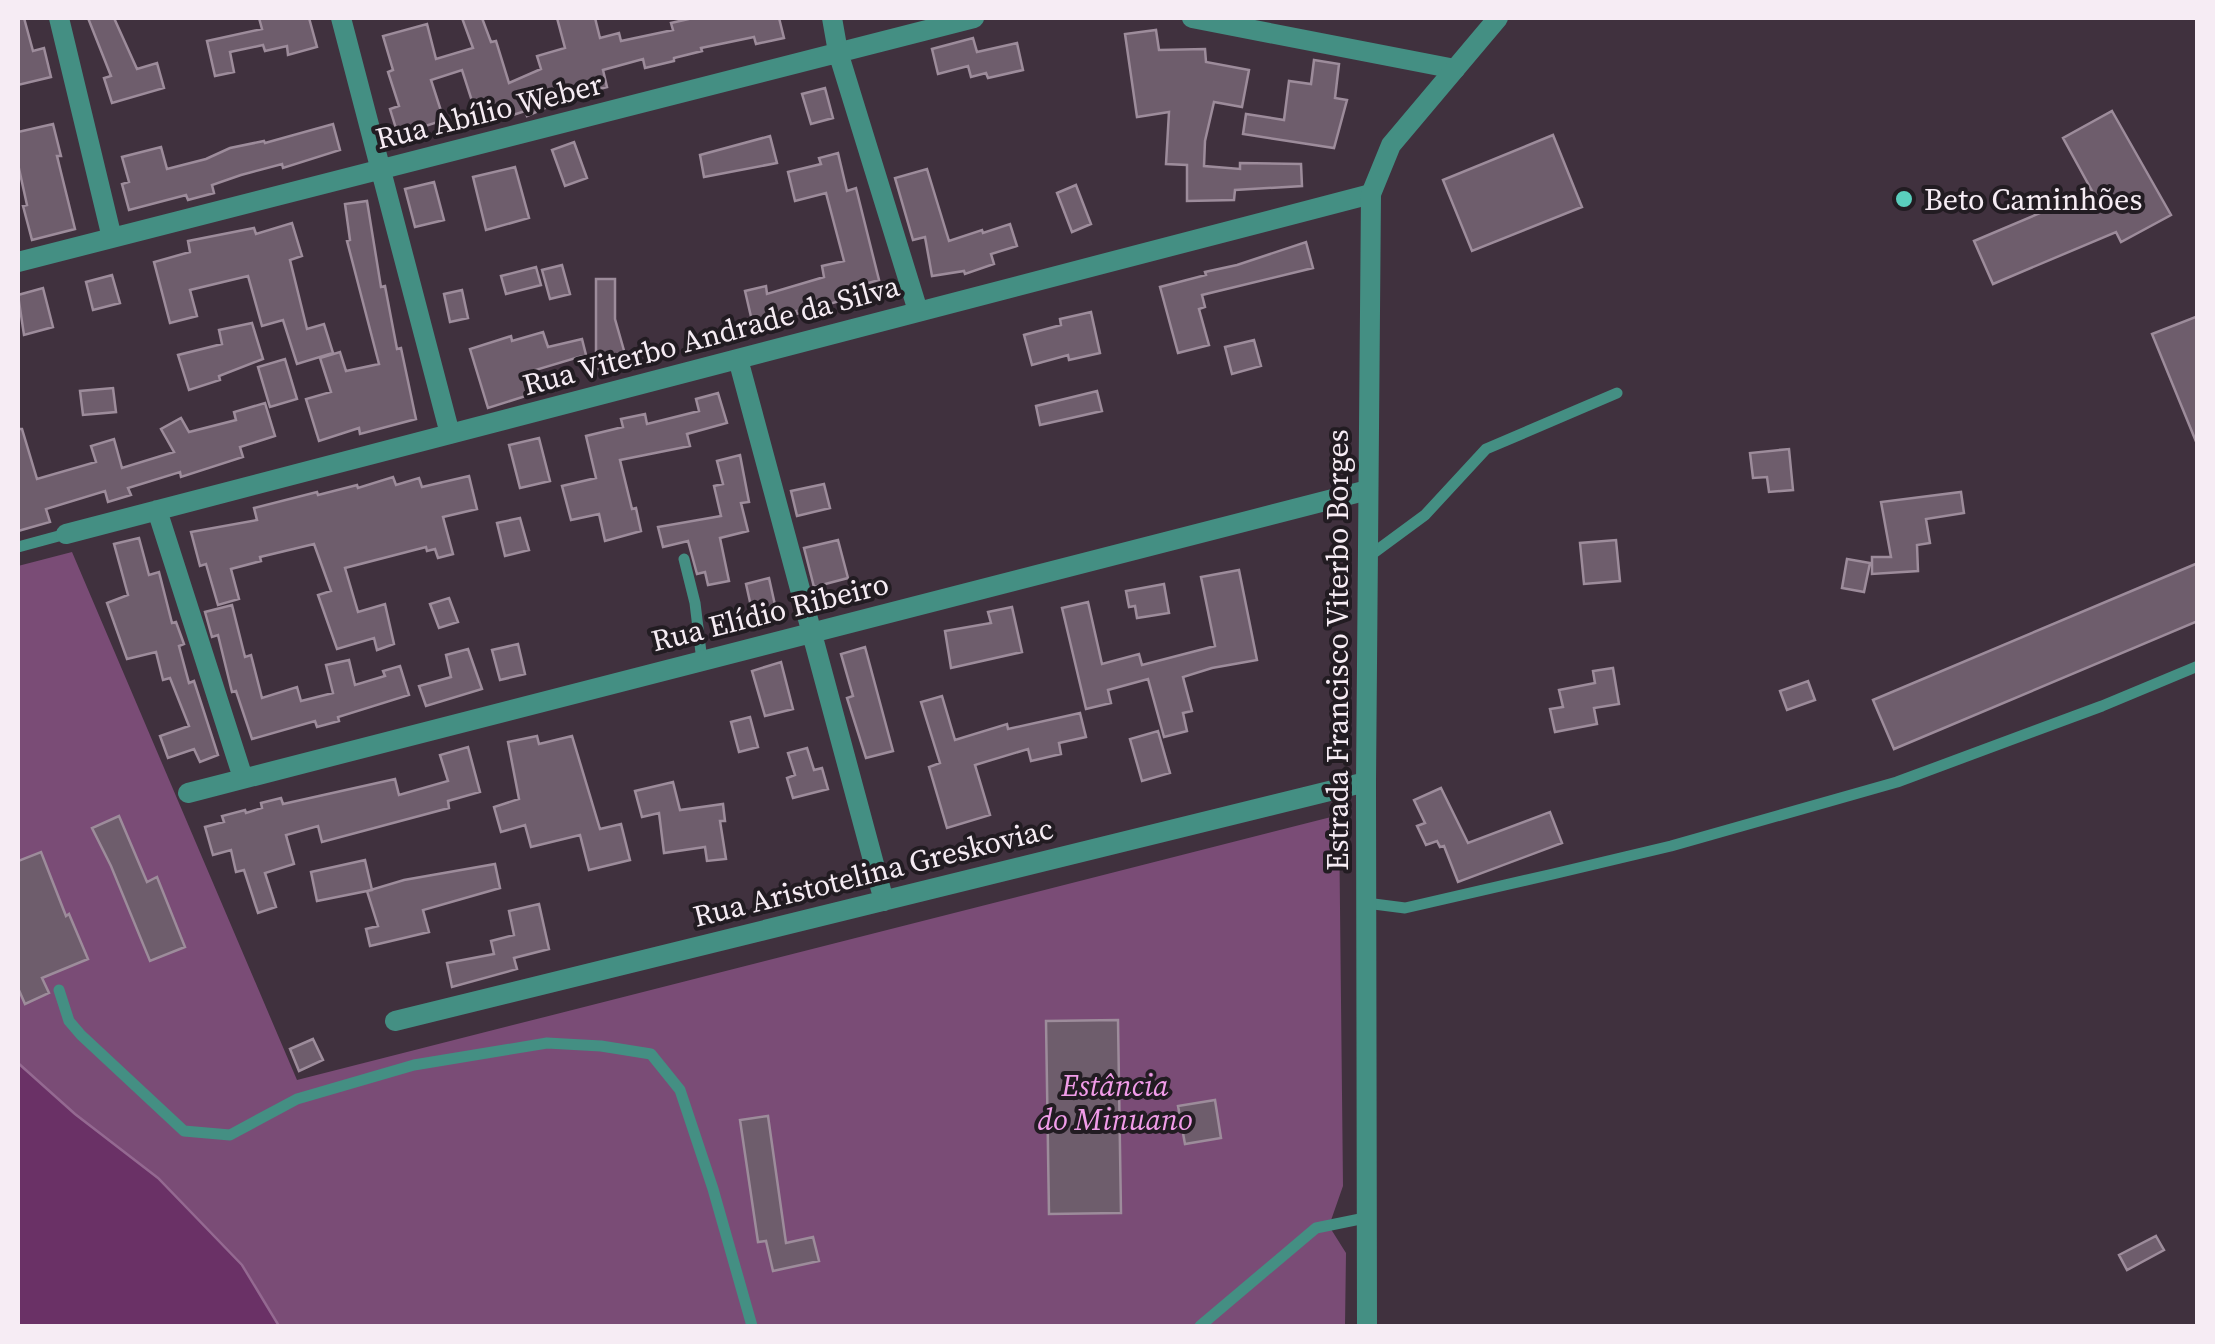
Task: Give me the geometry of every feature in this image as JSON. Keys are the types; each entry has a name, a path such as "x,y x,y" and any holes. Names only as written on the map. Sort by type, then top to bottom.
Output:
{"street":[{"path":"58,18 112,238"},
{"path":"341,18 450,434"},
{"path":"832,18 838,52 918,312"},
{"name":"Rua Abílio Weber","path":"18,262 974,18"},
{"path":"1192,18 1455,69"},
{"name":"Estrada Francisco Viterbo Borges","path":"1366,1326 1371,194 1391,145 1498,18"},
{"name":"Rua Viterbo Andrade da Silva","path":"66,534 1371,194"},
{"path":"738,359 884,901"},
{"name":"Rua Elídio Ribeiro","path":"188,793 1368,490"},
{"path":"157,510 242,778"},
{"name":"Rua Aristotelina Greskoviac","path":"395,1020 1366,782"}],"lane":[{"path":"1368,557 1425,515 1486,449 1616,393"},
{"path":"18,547 66,534"},
{"path":"684,560 695,604 702,661"},
{"path":"1366,904 1405,908 1553,874 1671,846 1897,782 2198,666"},
{"path":"59,990 69,1021 81,1035 184,1131 230,1135 296,1099 414,1065 547,1043 651,1054 680,1090 752,1326"},
{"path":"1200,1326 1316,1228 1365,1218"}],"green space":[{"name":"Estância do Minuano","path":"72,552 297,1080 1339,815 1343,1186 1329,1226 1346,1253 1345,1326 18,1326 18,566"}],"shaded area":[{"path":"18,1063 75,1114 158,1178 242,1265 279,1326 18,1326"}],"building":[{"path":"18,18 24,18 33,51 44,48 51,77 18,85"},
{"path":"88,18 114,18 137,69 157,63 164,88 112,103 104,78 111,76"},
{"path":"259,18 309,18 317,47 288,55 287,46 265,51 263,45 230,52 234,72 215,76 207,41 262,29"},
{"path":"462,18 482,18 491,42 496,41 509,83 541,69 537,56 565,48 557,18 595,18 600,38 619,33 621,41 673,30 671,23 693,18 779,18 784,38 756,44 754,37 701,48 702,51 674,61 645,68 643,59 603,70 607,87 584,93 582,84 540,96 545,108 480,126 462,70 431,80 444,120 398,135 390,109 399,106 388,72 393,70 383,36 427,24 436,59 473,48"},
{"path":"1156,30 1159,50 1205,49 1206,62 1249,70 1242,107 1214,102 1204,166 1240,169 1240,163 1301,164 1302,186 1235,190 1234,200 1187,201 1187,165 1166,164 1169,112 1137,117 1125,34"},
{"path":"973,38 977,52 1017,43 1023,70 988,78 986,73 971,77 968,66 938,74 932,49"},
{"path":"1314,60 1339,64 1335,98 1347,100 1334,148 1243,134 1246,114 1284,120 1289,81 1311,84"},
{"path":"825,88 833,118 811,124 802,94"},
{"path":"2112,111 2171,215 2121,242 2116,232 1993,284 1974,241 2092,191 2063,138"},
{"path":"53,124 75,229 32,240 23,206 27,205 18,164 18,132"},
{"path":"333,124 340,150 283,168 282,164 241,175 212,185 214,193 188,200 186,195 129,210 122,184 129,182 122,157 161,147 167,169 230,148 265,143"},
{"path":"1553,135 1582,207 1472,251 1443,180"},
{"path":"770,136 777,163 704,177 700,155"},
{"path":"574,142 587,178 565,186 552,150"},
{"path":"838,153 847,191 856,188 879,280 851,288 853,297 796,314 752,321 745,291 766,286 767,294 824,277 822,266 844,261 826,193 795,201 788,172 821,164 819,158"},
{"path":"515,167 529,218 486,230 473,177"},
{"path":"927,169 949,241 1010,224 1017,246 991,254 994,264 965,274 964,271 932,276 925,237 913,240 895,178"},
{"path":"434,182 444,220 415,227 405,189"},
{"path":"1076,185 1091,224 1072,232 1057,193"},
{"path":"367,201 381,287 385,286 416,419 360,434 359,428 319,441 306,399 331,392 320,358 340,352 346,371 379,364 347,241 350,240 345,204"},
{"path":"292,223 302,256 290,260 307,329 324,324 333,353 297,364 283,320 262,326 248,276 190,290 197,316 170,323 154,262 190,252 188,241 254,228 256,234"},
{"path":"1306,242 1313,268 1202,295 1205,307 1199,309 1209,345 1178,353 1160,287"},
{"path":"562,265 570,294 550,299 542,270"},
{"path":"536,267 541,285 506,294 501,276"},
{"path":"112,275 120,303 93,310 86,282"},
{"path":"596,279 615,279 615,319 627,361 596,369"},
{"path":"43,288 53,327 24,335 18,295"},
{"path":"462,290 468,318 450,322 444,294"},
{"path":"1091,312 1100,353 1069,360 1068,355 1032,365 1024,335 1061,325 1060,319"},
{"path":"2198,316 2198,444 2197,444 2152,334"},
{"path":"252,323 263,359 189,390 178,355 222,344 219,330"},
{"path":"543,332 548,347 582,339 586,355 522,374 529,395 488,408 470,349 511,336 512,341"},
{"path":"1254,340 1261,366 1232,374 1225,347"},
{"path":"285,359 297,399 270,407 258,367"},
{"path":"113,388 116,412 83,415 80,391"},
{"path":"1097,391 1102,411 1040,425 1036,406"},
{"path":"718,393 727,423 687,434 690,446 620,460 641,531 605,541 599,514 571,520 562,486 596,478 586,436 623,427 621,419 645,414 647,424 699,411 696,399"},
{"path":"265,403 275,436 240,447 243,457 181,477 180,472 128,488 131,495 108,502 105,491 46,509 50,522 18,531 18,429 22,429 37,479 96,462 91,446 114,439 122,468 174,452 161,429 181,418 189,432 236,420 234,412"},
{"path":"539,438 550,481 520,488 509,445"},
{"path":"1789,449 1793,490 1769,492 1767,477 1753,478 1750,453"},
{"path":"740,455 749,502 741,503 748,531 720,538 729,581 708,585 705,572 697,574 688,541 663,547 658,527 721,516 714,486 723,484 717,461"},
{"path":"469,476 477,509 443,517 453,554 438,558 435,549 427,551 426,547 345,568 358,612 385,604 394,644 377,650 374,638 337,649 318,595 331,591 314,544 260,557 261,561 231,569 239,599 218,605 206,564 200,566 191,532 257,520 254,508 317,492 318,495 357,485 358,488 393,477 396,485 419,478 422,487"},
{"path":"824,484 830,508 797,516 791,491"},
{"path":"1961,492 1964,513 1926,519 1930,543 1917,545 1918,571 1872,574 1872,557 1891,557 1881,502"},
{"path":"520,518 529,550 505,556 497,523"},
{"path":"139,538 149,575 159,572 172,623 176,622 184,644 179,646 189,683 194,681 218,755 200,762 194,749 168,758 160,736 189,726 170,678 163,680 156,652 127,659 107,603 128,595 114,544"},
{"path":"838,540 848,578 814,587 804,548"},
{"path":"1616,540 1620,581 1584,584 1580,543"},
{"path":"1847,559 1870,563 1864,592 1842,588"},
{"path":"2198,563 2198,621 1894,749 1873,700"},
{"path":"1239,570 1257,660 1183,677 1192,711 1183,713 1187,731 1164,737 1148,679 1108,690 1111,703 1086,709 1062,608 1088,602 1102,664 1139,654 1142,665 1215,646 1201,577"},
{"path":"769,578 777,614 754,620 746,584"},
{"path":"1164,584 1169,613 1137,618 1135,606 1129,607 1126,591"},
{"path":"449,598 458,622 439,628 430,604"},
{"path":"232,605 245,657 251,655 262,698 297,687 301,701 333,693 326,665 349,660 355,685 385,676 383,671 400,666 409,695 338,717 339,721 317,727 315,721 252,739 236,691 232,692 218,635 212,637 205,612"},
{"path":"1012,607 1022,652 951,668 945,631 991,623 988,612"},
{"path":"518,644 525,674 500,680 492,650"},
{"path":"865,647 893,751 866,758 847,698 853,696 841,654"},
{"path":"468,649 482,689 426,706 419,686 451,677 446,655"},
{"path":"781,662 793,709 765,716 752,671"},
{"path":"1613,668 1619,704 1594,708 1597,724 1555,732 1550,709 1563,707 1559,690 1595,683 1593,671"},
{"path":"1808,681 1815,700 1787,710 1780,691"},
{"path":"942,696 955,740 1007,724 1008,729 1080,713 1086,737 1059,743 1061,754 1031,761 1028,749 975,765 990,815 947,828 929,767 940,763 921,702"},
{"path":"750,717 758,747 739,752 731,722"},
{"path":"1158,731 1170,773 1142,781 1130,739"},
{"path":"537,736 539,744 572,736 600,829 621,824 630,860 589,870 580,835 531,847 525,825 501,832 494,807 519,799 508,742"},
{"path":"468,747 480,792 448,801 449,808 322,842 318,826 286,835 294,864 265,873 276,907 258,913 244,870 236,872 231,850 213,855 205,827 224,822 222,816 245,810 246,813 262,808 261,803 281,798 283,804 395,779 399,795 448,781 440,755"},
{"path":"807,748 814,770 822,768 828,789 793,798 787,778 795,775 788,753"},
{"path":"673,782 680,810 723,804 725,821 720,821 726,859 707,861 705,847 664,853 659,813 642,817 635,791"},
{"path":"1441,788 1468,843 1550,812 1562,843 1458,882 1444,846 1440,847 1437,841 1426,845 1417,826 1425,823 1414,800"},
{"path":"119,816 147,882 157,877 185,947 150,961 92,828"},
{"path":"41,852 88,959 42,978 49,993 25,1004 18,988 18,861"},
{"path":"365,860 372,890 317,901 311,872"},
{"path":"495,864 500,888 423,910 429,932 370,946 366,929 378,926 367,891 404,880"},
{"path":"539,904 549,949 514,958 517,969 452,987 447,963 494,954 491,941 514,935 509,911"},
{"path":"1118,1020 1121,1213 1049,1214 1046,1021"},
{"path":"313,1039 323,1060 299,1071 290,1049"},
{"path":"1215,1100 1221,1138 1185,1144 1178,1106"},
{"path":"768,1116 786,1243 813,1237 819,1261 773,1271 766,1241 758,1242 740,1120"},
{"path":"2156,1236 2164,1250 2127,1270 2119,1255"}],"place":[{"name":"Beto Caminhões","path":"1904,199"}]}
